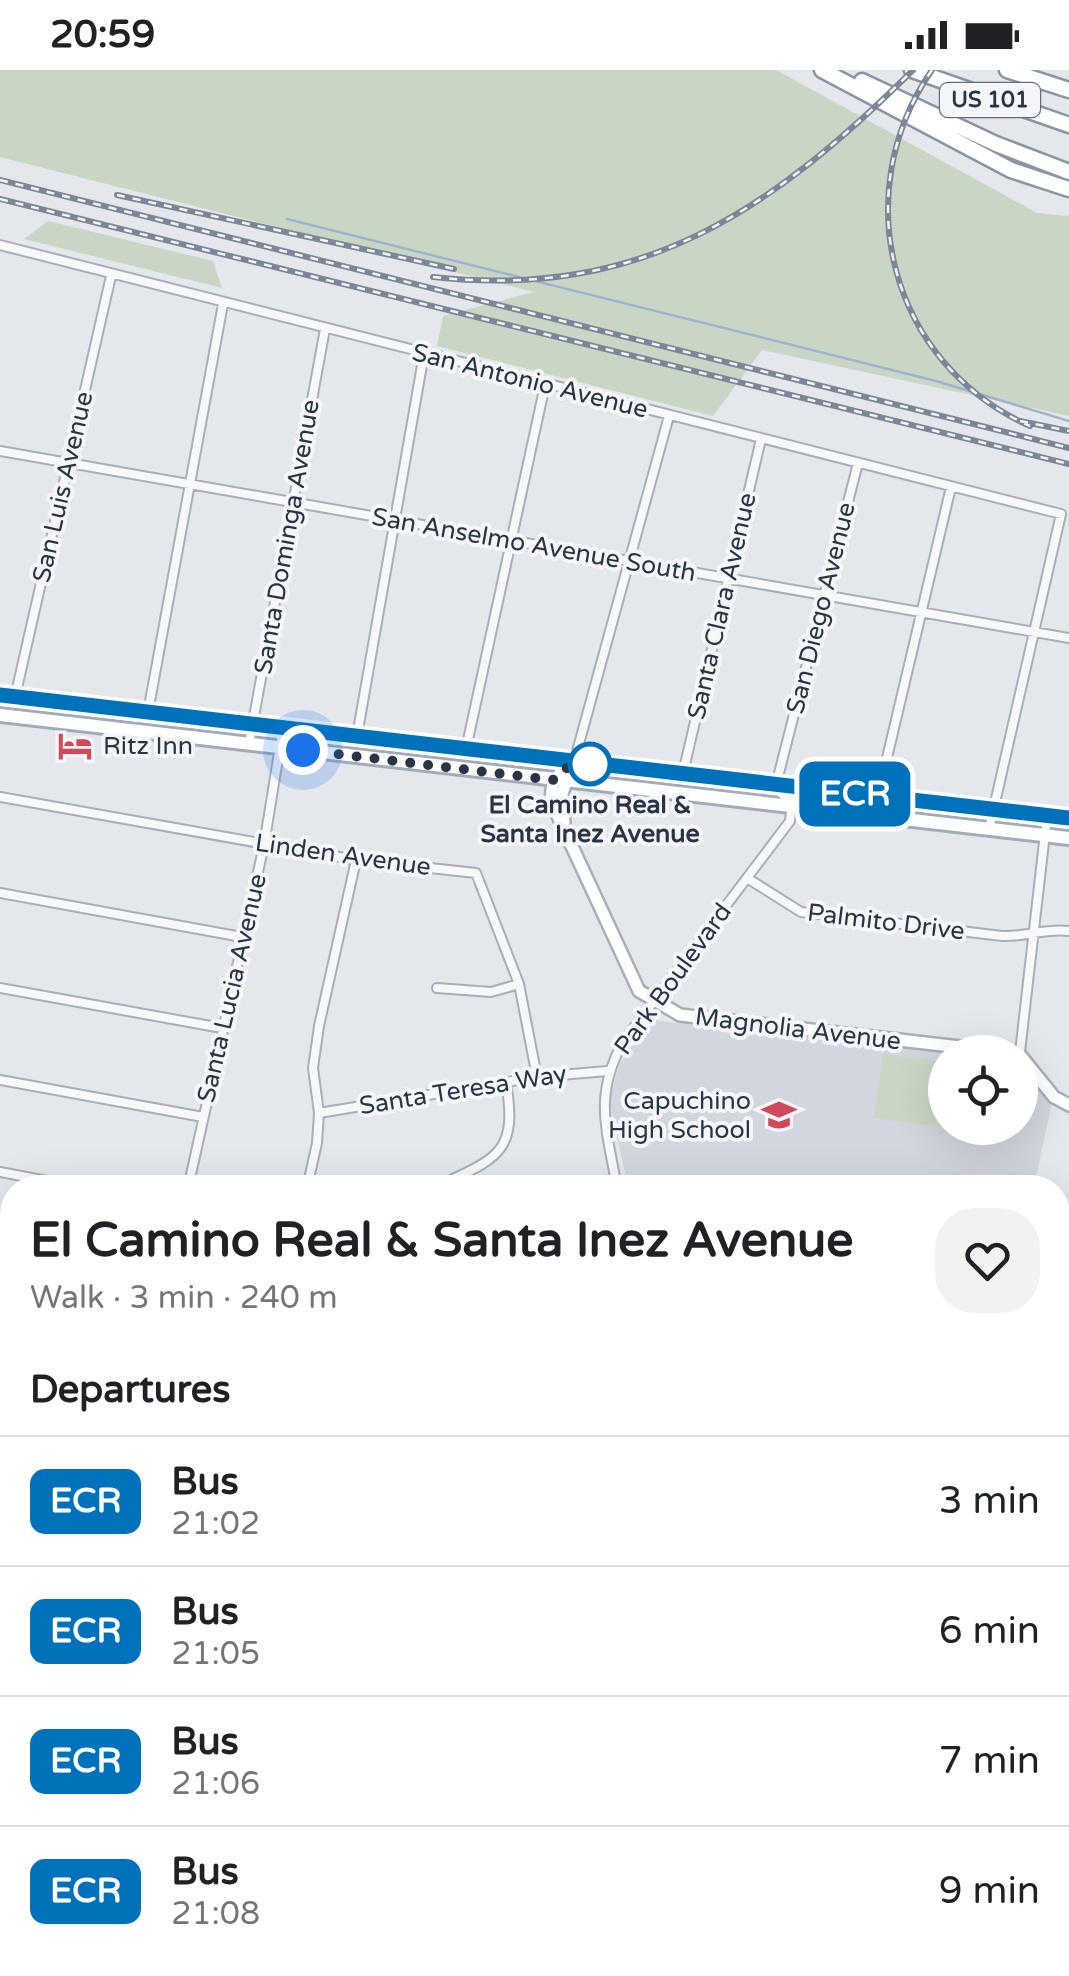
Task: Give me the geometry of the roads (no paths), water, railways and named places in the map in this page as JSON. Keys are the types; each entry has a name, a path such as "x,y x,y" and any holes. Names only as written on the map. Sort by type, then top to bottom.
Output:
{"highway":[{"path":"822,70 991,160 1069,190"},
{"path":"838,70 996,144 1069,172"},
{"name":"US 101","path":"912,70 1069,125"},
{"name":"US 101","path":"1007,70 1069,90"}],"main road":[{"path":"0,696 1069,818"},
{"path":"0,715 1069,838"},
{"path":"574,762 551,801 639,990 655,1002"},
{"name":"Magnolia Avenue","path":"655,1002 680,1015 928,1043"},
{"path":"1038,1076 1054,1096 1069,1105"}],"street":[{"name":"San Antonio Avenue","path":"0,245 1061,514 1033,633"},
{"name":"San Luis Avenue","path":"16,697 111,276"},
{"path":"148,712 224,304"},
{"name":"Santa Dominga Avenue","path":"249,744 325,329"},
{"path":"356,736 424,354"},
{"path":"466,749 545,385"},
{"path":"574,762 669,416"},
{"name":"Santa Clara Avenue","path":"683,774 760,439"},
{"name":"San Anselmo Avenue South","path":"0,451 1069,638"},
{"name":"San Diego Avenue","path":"776,785 858,463"},
{"path":"878,796 951,487"},
{"path":"989,829 1033,633"},
{"name":"Santa Lucia Avenue","path":"191,1175 264,845 283,728"},
{"path":"776,785 791,806"},
{"name":"Park Boulevard","path":"615,1175 602,1099 607,1071 790,820 794,786"},
{"name":"Linden Avenue","path":"0,797 356,860 476,872 519,984 537,1077"},
{"path":"1022,1035 1047,816"},
{"path":"308,1175 319,1113 313,1068 356,860"},
{"name":"Palmito Drive","path":"747,878 801,912 1002,936 1043,928 1069,931"},
{"path":"0,893 242,937"},
{"path":"437,988 491,992 519,984"},
{"path":"0,988 222,1028"},
{"name":"Santa Teresa Way","path":"319,1113 537,1077 607,1071"},
{"path":"0,1080 203,1117"},
{"path":"461,1175 484,1164 507,1144 512,1129 506,1082"}],"waterway":[{"path":"287,219 936,381 1069,421"}],"railway":[{"path":"433,277 508,280 576,274 640,259 699,235 808,165 913,70"},
{"path":"932,70 906,118 891,169 888,221 896,271 915,319 944,362 982,398 1030,426"},
{"path":"0,180 1069,448"},
{"path":"117,195 454,269"},
{"path":"0,199 1069,464"},
{"path":"1020,421 1069,431"}],"place":[{"name":"Ritz Inn","path":"75,746"},
{"name":"El Camino Real & Santa Inez Avenue","path":"590,764"},
{"name":"Capuchino High School","path":"779,1115"}]}
